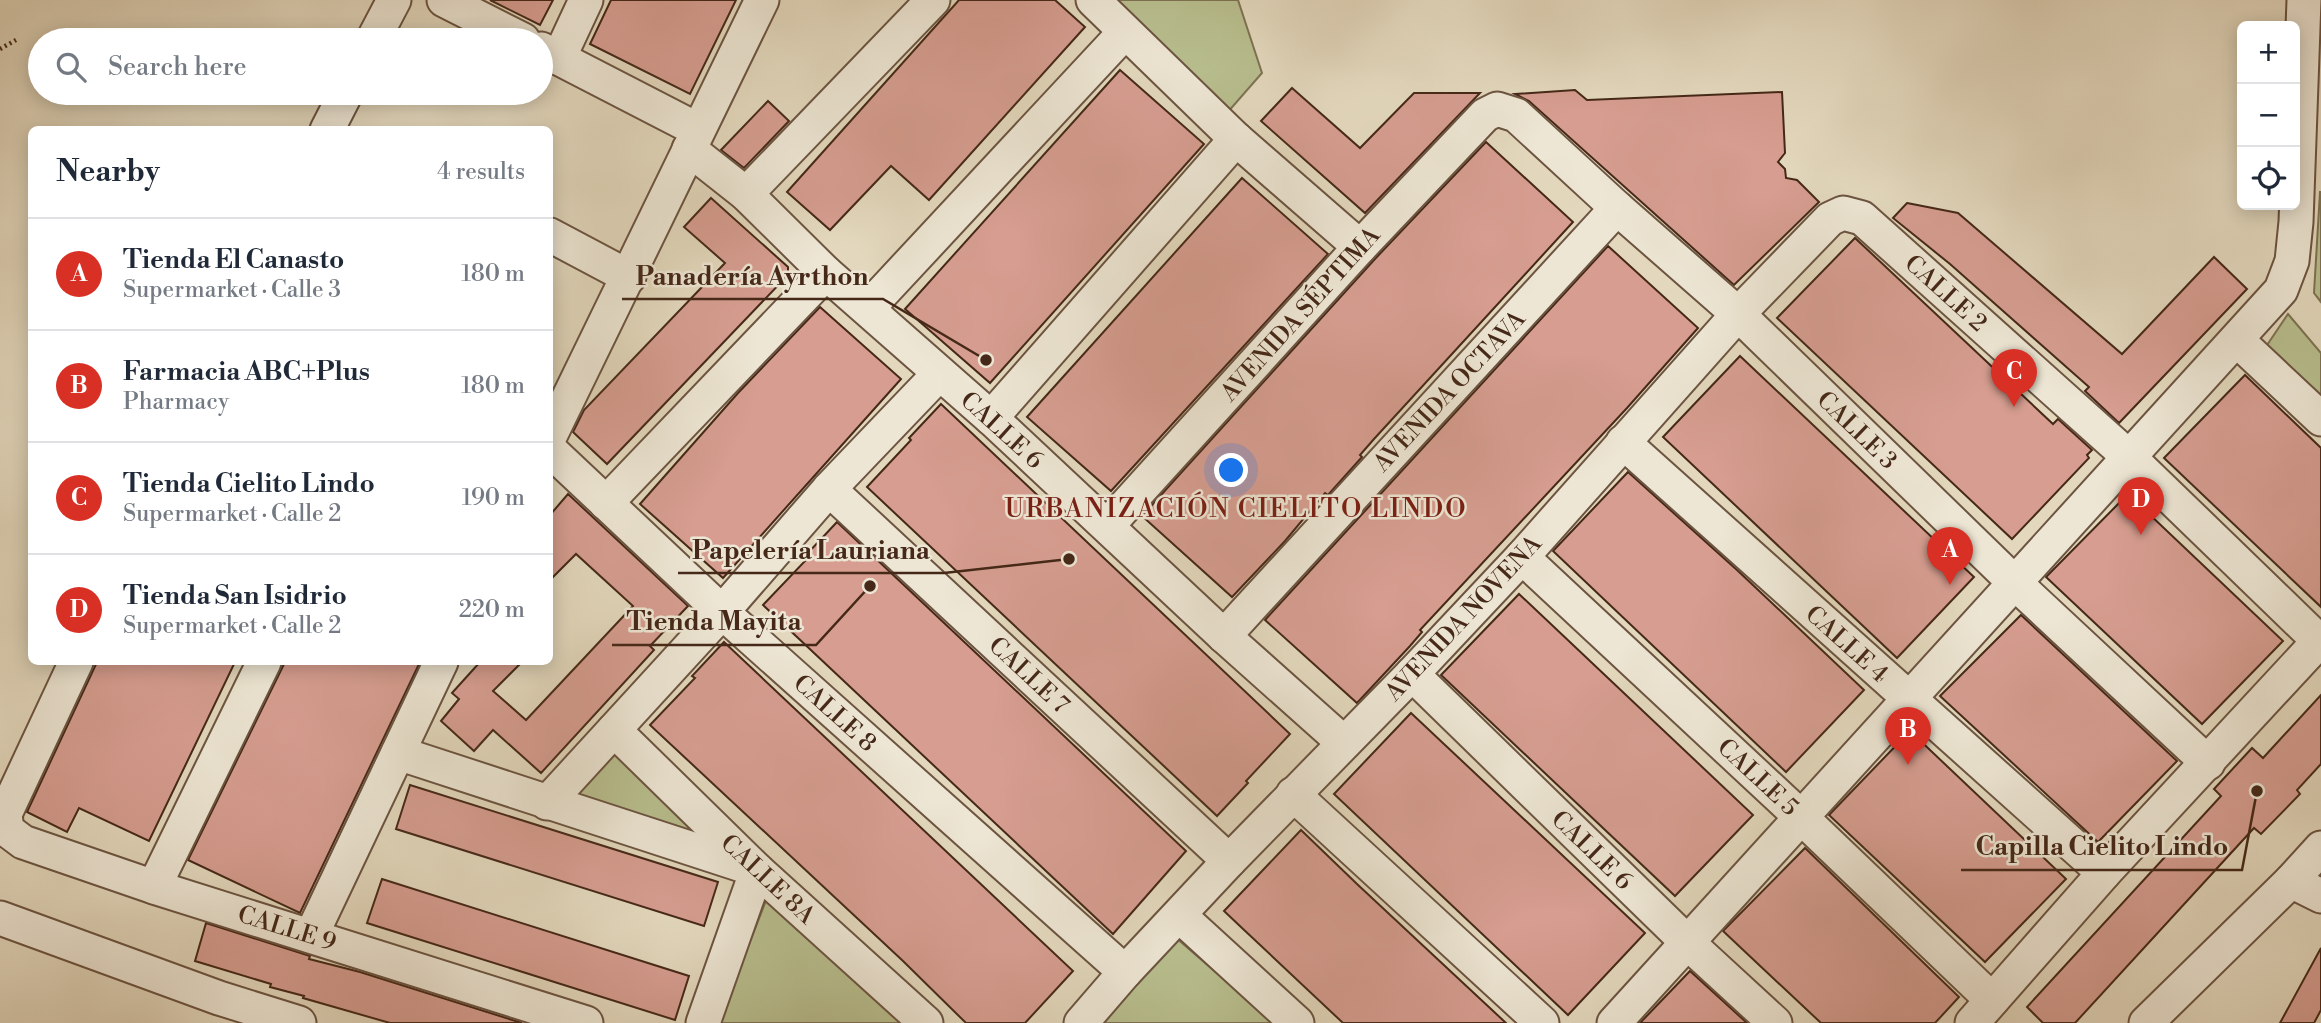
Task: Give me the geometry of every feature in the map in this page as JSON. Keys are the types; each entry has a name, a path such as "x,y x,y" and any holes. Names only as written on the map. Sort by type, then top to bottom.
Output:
{"street":[{"path":"379,28 394,0"},
{"path":"444,0 499,28"},
{"path":"553,50 586,0"},
{"path":"553,430 762,0"},
{"path":"746,194 933,0"},
{"path":"1093,0 1236,139 1360,247"},
{"path":"1614,1023 2281,290 2292,261 2296,222 2304,0"},
{"path":"867,309 1125,32"},
{"name":"CALLE 6","path":"553,56 693,140 826,273 991,418 1224,636 1344,743"},
{"path":"333,126 341,105"},
{"name":"CALLE 3","path":"1497,109 1516,115 1738,314 2016,584 2207,763"},
{"name":"AVENIDA SÉPTIMA","path":"1108,525 1360,247 1485,115 1497,109"},
{"path":"991,418 1236,139"},
{"name":"AVENIDA OCTAVA","path":"1224,636 1617,208"},
{"name":"AVENIDA NOVENA","path":"1081,1023 1229,861 1412,674 1522,556 1738,314 1830,219 1843,213"},
{"name":"CALLE 2","path":"1843,213 1862,218 2130,458 2320,640"},
{"path":"553,237 629,277"},
{"path":"606,503 826,273"},
{"path":"2237,340 2321,419"},
{"path":"547,803 722,612 829,489 939,374"},
{"name":"CALLE 4","path":"1623,442 2104,873"},
{"name":"CALLE 8","path":"553,453 722,612 1125,972"},
{"name":"CALLE 7","path":"829,489 1229,861"},
{"name":"CALLE 5","path":"1522,556 1802,818 1982,1012"},
{"path":"1982,1012 2104,873 2320,640"},
{"name":"CALLE 9","path":"75,665 5,814 8,830 23,842 154,887 586,1023"},
{"path":"154,887 263,665"},
{"path":"311,936 440,665"},
{"name":"CALLE 6","path":"1412,674 1688,943 1775,1023"},
{"name":"CALLE 8A","path":"614,730 757,870 926,1023"},
{"path":"398,753 757,870 703,1023"},
{"path":"1293,794 1542,1023"},
{"path":"2154,1021 2321,848"},
{"path":"2291,881 2321,896"},
{"path":"1180,916 1297,1023"},
{"path":"0,918 219,998 299,1023"}],"path":[{"path":"0,49 16,40"}],"green space":[{"path":"1115,0 1238,0 1262,73 1227,113"},
{"path":"2321,192 2321,302 2314,293"},
{"path":"2288,314 2321,353 2321,411 2261,354"},
{"path":"613,749 707,841 572,795"},
{"path":"767,898 913,1023 718,1023"},
{"path":"1175,937 1275,1023 1099,1023"}],"building":[{"path":"490,0 553,0 540,25"},
{"path":"611,0 736,0 690,94 590,44"},
{"path":"959,0 1055,0 1085,27 929,200 891,166 830,230 787,192"},
{"path":"1120,70 1204,144 990,383 905,309"},
{"path":"1292,88 1360,148 1414,93 1480,93 1365,213 1261,121"},
{"path":"1575,90 1587,100 1782,92 1785,153 1778,162 1785,169 1786,178 1797,180 1819,202 1734,285 1529,101 1515,94"},
{"path":"768,101 789,121 744,168 721,150"},
{"path":"1486,142 1573,222 1374,439 1360,455 1362,457 1328,495 1325,493 1285,541 1232,597 1142,516 1374,260"},
{"path":"1242,178 1328,254 1111,491 1027,417"},
{"path":"711,198 788,267 788,275 607,464 573,432 584,410 725,263 684,227"},
{"path":"1907,203 1958,213 2122,354 2214,257 2247,289 2119,423 2085,391 2089,387 1950,264 1893,218"},
{"path":"1855,238 2053,424 2058,419 2092,450 2087,455 2089,458 2012,539 1777,318"},
{"path":"1608,246 1698,328 1420,630 1422,632 1410,646 1357,703 1265,620"},
{"path":"820,307 901,379 723,578 640,504 738,393"},
{"path":"1740,356 1974,577 1897,658 1663,437"},
{"path":"2245,375 2321,448 2321,607 2164,458"},
{"path":"941,404 1290,734 1217,816 867,487"},
{"path":"1628,472 1864,690 1786,772 1553,551"},
{"path":"568,494 688,606 650,646 654,650 541,773 493,730 474,751 441,721 459,699 452,693 477,665 519,665 493,691 526,720 633,606 576,554 553,577 553,512"},
{"path":"2128,494 2283,641 2202,724 2046,577"},
{"path":"837,522 1186,851 1113,934 763,605 807,559 805,556"},
{"path":"1519,594 1753,815 1675,896 1441,675"},
{"path":"2021,615 2177,761 2098,842 1940,696"},
{"path":"724,642 1073,971 1025,1023 966,1023 650,725 695,678 692,676"},
{"path":"96,665 234,665 149,841 79,808 67,832 27,812"},
{"path":"284,665 419,665 300,913 188,860"},
{"path":"2321,695 2321,764 2297,790 2300,794 2261,834 2254,828 2075,1023 2043,1023 2027,1007 2221,796 2214,789 2252,748 2263,758"},
{"path":"1411,713 1645,933 1568,1015 1334,794"},
{"path":"1910,731 2066,879 1985,962 1829,815"},
{"path":"410,785 718,882 704,926 396,829"},
{"path":"1301,830 1506,1023 1343,1023 1242,928 1224,911"},
{"path":"1805,848 1959,997 1935,1023 1821,1023 1723,931"},
{"path":"382,879 689,976 675,1020 367,923"},
{"path":"206,923 310,956 309,959 360,972 522,1023 390,1023 303,998 304,996 270,987 271,984 195,961"},
{"path":"2321,948 2321,1010 2314,1023 2280,1023"},
{"path":"1690,971 1747,1023 1640,1023"}],"place":[{"name":"Panadería Ayrthon","path":"986,360"},
{"name":"Tienda Cielito Lindo","path":"2014,407"},
{"name":"Tienda San Isidrio","path":"2141,535"},
{"name":"Papelería Lauriana","path":"1069,559"},
{"name":"Tienda El Canasto","path":"1950,585"},
{"name":"Tienda Mayita","path":"870,586"},
{"name":"Farmacia ABC+Plus","path":"1908,765"},
{"name":"Capilla Cielito Lindo","path":"2257,791"}],"district":[{"name":"URBANIZACIÓN CIELITO LINDO","path":"1236,508"}]}
